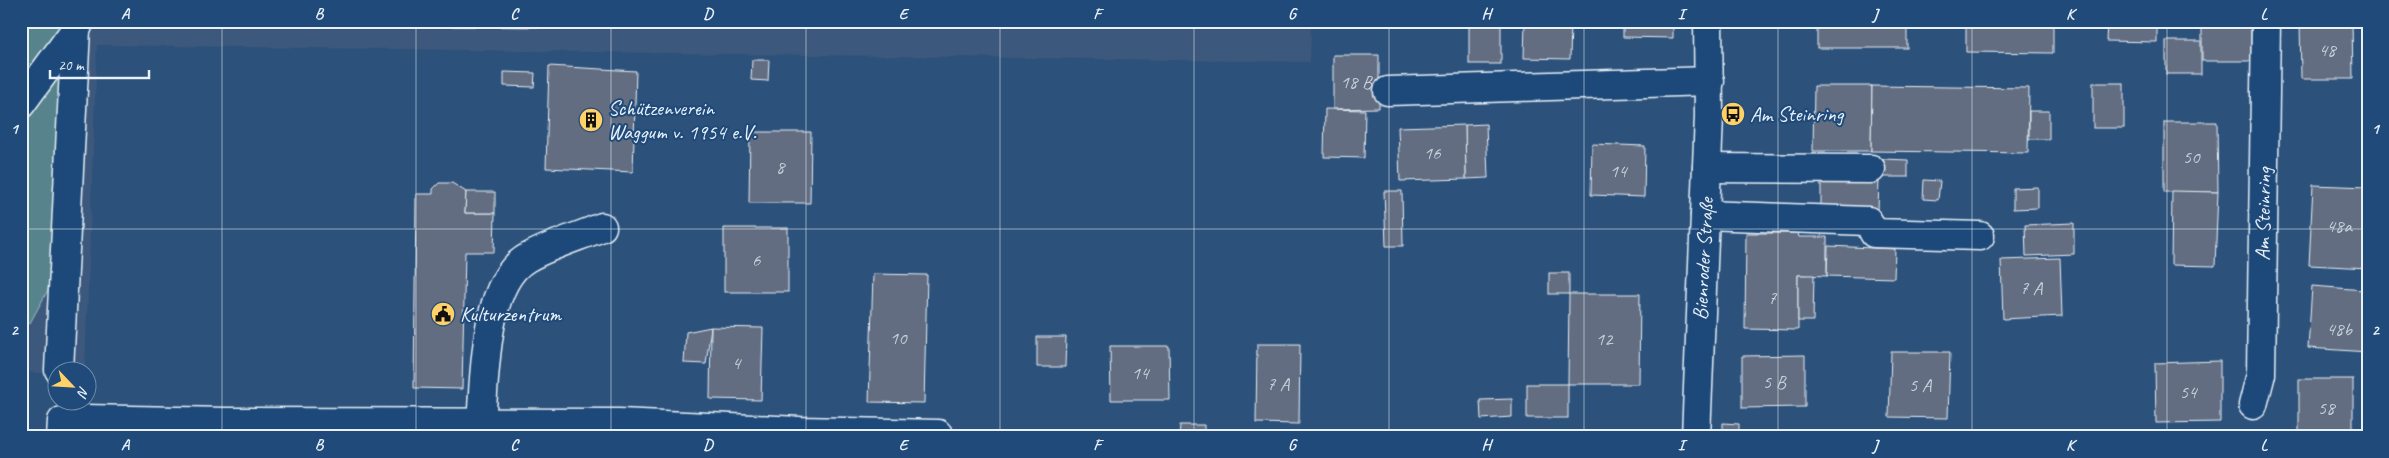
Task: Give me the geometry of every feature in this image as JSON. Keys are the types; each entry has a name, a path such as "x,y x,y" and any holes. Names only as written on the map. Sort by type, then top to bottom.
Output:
{"street":[{"name":"Bienroder Straße","path":"1696,437 1710,82 1708,21"},
{"name":"Am Steinring","path":"2253,405 2261,374 2266,21"},
{"path":"21,104 79,25"},
{"path":"60,360 79,25"},
{"path":"1388,91 1710,82"},
{"path":"1707,168 1872,169"},
{"path":"1705,215 1868,221 1874,233 1980,236"},
{"path":"481,423 491,322 506,279 526,259 602,227"},
{"path":"61,420 619,423 800,432 938,434 940,437"}],"shaded area":[{"path":"21,21 1311,21 1310,62 97,45 85,360 48,360 48,374 21,372"}],"green space":[{"path":"21,21 72,21 49,288 30,323 21,327"}],"building":[{"path":"448,21 551,21 550,27 447,26"},
{"path":"1404,21 1430,21 1430,24 1404,26"},
{"path":"1469,21 1501,21 1501,64 1469,64"},
{"path":"1525,21 1571,21 1570,59 1524,58"},
{"path":"1623,21 1673,21 1673,38 1623,37"},
{"path":"1817,21 1907,21 1907,48 1817,48"},
{"path":"1966,21 2053,21 2053,53 1966,52"},
{"path":"2107,21 2157,21 2157,42 2106,41"},
{"path":"2202,21 2251,21 2251,61 2202,61"},
{"path":"2300,21 2352,21 2353,79 2301,79"},
{"path":"2166,41 2201,41 2201,74 2166,74"},
{"path":"1333,55 1379,55 1379,108 1333,109"},
{"path":"752,60 769,60 768,81 751,80"},
{"name":"Schützenverein Waggum v. 1954 e.V.","path":"549,66 636,71 633,172 546,168"},
{"path":"504,72 535,73 534,87 504,86"},
{"path":"2093,83 2124,83 2124,128 2093,128"},
{"path":"1814,86 1872,86 1871,151 1813,151"},
{"path":"1872,86 2029,88 2028,153 1871,151"},
{"path":"1325,109 1365,110 1364,158 1324,157"},
{"path":"2029,111 2049,111 2049,139 2029,139"},
{"path":"2164,122 2217,122 2218,192 2164,192"},
{"path":"1486,124 1488,178 1466,179 1465,125"},
{"path":"1465,125 1466,179 1400,181 1398,127"},
{"path":"750,132 811,132 810,203 749,203"},
{"path":"1592,144 1645,146 1644,197 1591,195"},
{"path":"1883,159 1908,160 1908,177 1882,177"},
{"path":"1821,179 1879,179 1878,211 1821,210"},
{"path":"1924,180 1940,181 1938,200 1923,199"},
{"path":"439,183 452,183 466,192 465,213 495,213 494,252 465,252 462,389 414,388 416,194 433,194 433,189"},
{"path":"2313,185 2368,187 2368,268 2309,265"},
{"path":"2038,187 2038,208 2013,209 2013,188"},
{"path":"1384,191 1402,191 1403,246 1386,246"},
{"path":"2172,191 2218,192 2215,266 2171,265"},
{"path":"466,192 495,192 495,213 465,213"},
{"path":"2074,223 2074,254 2026,256 2025,225"},
{"path":"724,228 788,228 788,292 724,292"},
{"path":"1746,233 1798,233 1799,237 1827,237 1827,276 1798,275 1798,330 1745,329"},
{"path":"1828,246 1895,249 1894,278 1827,276"},
{"path":"2060,258 2062,316 2003,319 2001,260"},
{"path":"1549,273 1569,273 1569,294 1549,294"},
{"path":"873,274 927,275 924,403 869,402"},
{"path":"1798,275 1814,275 1813,321 1798,321"},
{"path":"2312,286 2365,290 2363,309 2368,309 2368,352 2308,348"},
{"path":"1569,294 1640,294 1639,384 1568,384"},
{"path":"711,327 706,364 684,363 686,332"},
{"path":"711,327 763,328 761,400 710,399"},
{"path":"1037,337 1066,337 1065,367 1037,367"},
{"path":"1257,344 1300,344 1299,424 1256,423"},
{"path":"1110,346 1169,346 1170,400 1111,400"},
{"path":"1891,352 1950,352 1948,418 1889,417"},
{"path":"1805,355 1805,407 1742,408 1742,356"},
{"path":"2220,361 2220,422 2156,423 2155,363"},
{"path":"2299,379 2353,379 2353,437 2299,437"},
{"path":"1527,384 1568,384 1568,418 1527,418"},
{"path":"1512,399 1512,417 1481,419 1480,400"},
{"path":"1723,423 1739,424 1739,437 1723,437"},
{"path":"1180,425 1204,425 1204,437 1179,437"}],"place":[{"name":"Am Steinring","path":"1733,114"},
{"name":"Schützenverein Waggum v. 1954 e.V.","path":"591,120"},
{"name":"Kulturzentrum","path":"443,314"}]}
